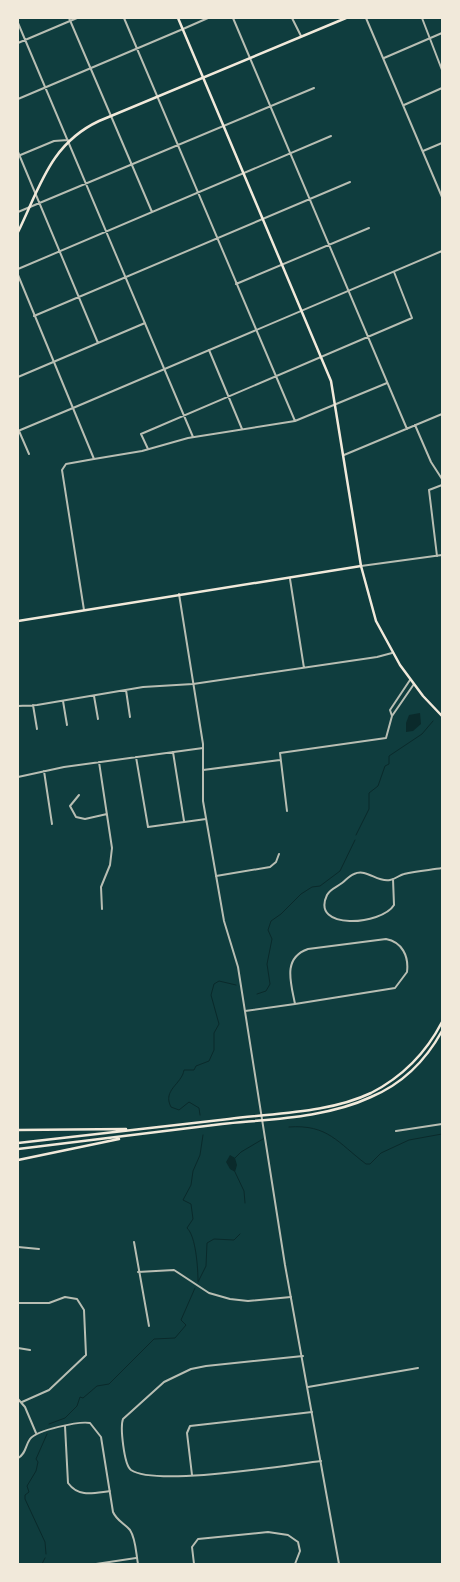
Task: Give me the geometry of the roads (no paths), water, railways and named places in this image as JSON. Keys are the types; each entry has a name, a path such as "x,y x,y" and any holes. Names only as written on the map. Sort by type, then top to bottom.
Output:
{"main road":[{"path":"178,18 331,381 361,566 372,610 392,652 410,679 442,716"},
{"path":"18,232 55,157 68,140 84,128 346,18"},
{"path":"18,621 361,566"},
{"path":"18,1143 318,1107 361,1097 388,1083 411,1065 428,1045 442,1022"},
{"path":"18,1149 316,1112 352,1105 381,1092 408,1074 428,1053 442,1031"},
{"path":"18,1130 142,1128"},
{"path":"18,1160 100,1144 128,1136"}],"street":[{"path":"18,43 70,19 77,18"},
{"path":"124,18 295,421"},
{"path":"18,99 208,18"},
{"path":"232,18 407,429"},
{"path":"292,18 301,36"},
{"path":"366,18 442,197"},
{"path":"422,18 442,70"},
{"path":"70,19 152,212"},
{"path":"18,23 193,437"},
{"path":"384,58 442,33"},
{"path":"18,212 314,88"},
{"path":"404,106 442,88"},
{"path":"18,269 331,136"},
{"path":"18,156 54,141 68,140"},
{"path":"423,151 442,143"},
{"path":"18,152 18,156 60,250 98,343"},
{"path":"34,316 350,182"},
{"path":"236,284 369,228"},
{"path":"29,454 18,431 442,251"},
{"path":"148,449 141,434 412,318 394,272"},
{"path":"18,276 94,459"},
{"path":"18,377 145,322"},
{"path":"209,350 242,430"},
{"path":"84,610 62,474 64,465 148,449 193,437 295,421 336,406 388,383"},
{"path":"344,456 442,414"},
{"path":"415,426 431,462 442,478"},
{"path":"437,556 429,490 442,485"},
{"path":"361,566 442,555"},
{"path":"290,578 304,668"},
{"path":"179,594 203,748 202,791 206,819 224,920 238,967 291,1297 339,1564"},
{"path":"18,706 126,690 193,684 304,668 377,657 392,652"},
{"path":"392,716 390,710 410,679"},
{"path":"287,811 280,754 386,738 392,716 414,684"},
{"path":"126,690 130,717"},
{"path":"94,696 98,719"},
{"path":"63,700 67,725"},
{"path":"33,705 37,728"},
{"path":"18,777 136,756 203,748"},
{"path":"173,752 184,821"},
{"path":"136,756 148,827 206,819"},
{"path":"203,770 280,760"},
{"path":"99,762 112,848 110,864 101,887 102,909"},
{"path":"44,771 52,824"},
{"path":"79,795 70,806 76,817 85,819 107,814"},
{"path":"216,876 270,867 276,862 279,854"},
{"path":"393,879 394,905 384,915 344,922 334,918 327,911 326,901 329,893 355,873 364,873 384,880 393,879 402,874 442,868"},
{"path":"245,1011 294,1004 393,989 401,982 407,972 404,951 394,941 382,939 302,952 292,959 290,967 294,1004"},
{"path":"396,1131 442,1124"},
{"path":"134,1242 149,1326"},
{"path":"18,1247 39,1249"},
{"path":"138,1272 174,1270 209,1292 248,1301 291,1297"},
{"path":"18,1303 49,1303 65,1297 77,1299 84,1310 87,1349 83,1358 49,1390 19,1401 36,1433"},
{"path":"18,1348 30,1350"},
{"path":"302,1356 191,1369 164,1382 124,1417 121,1423 126,1462 130,1469 159,1477 321,1461"},
{"path":"308,1387 418,1368"},
{"path":"192,1475 187,1433 190,1426 312,1412"},
{"path":"18,1458 22,1456 29,1440 36,1433 82,1421 90,1423 101,1437 114,1512 117,1520 129,1529 133,1536 138,1564"},
{"path":"65,1426 68,1483 73,1490 85,1494 110,1491"},
{"path":"194,1564 192,1547 198,1539 268,1532 288,1535 298,1542 300,1551 295,1564"},
{"path":"96,1564 137,1557"}],"water":[{"path":"420,713 421,724 413,731 406,732 406,723 409,715"},
{"path":"230,1155 235,1158 237,1165 235,1172 230,1169 226,1162"}],"waterway":[{"path":"356,835 369,809 369,793 378,786 385,766 389,764 389,756 422,734 433,721"},
{"path":"257,994 266,991 270,984 267,964 272,939 268,930 271,921 301,894 312,887 320,886 340,871 355,840"},
{"path":"200,1115 199,1108 189,1102 179,1110 171,1107 169,1096 184,1070 194,1070 196,1066 209,1061 214,1050 214,1033 219,1024 211,995 214,984 219,981 236,985"},
{"path":"289,1127 314,1129 332,1136 366,1164 370,1164 381,1153 409,1140 442,1134"},
{"path":"198,1281 193,1238 187,1228 193,1219 191,1204 183,1200 191,1185 193,1171 200,1155 203,1135"},
{"path":"235,1158 241,1152 263,1139"},
{"path":"235,1172 244,1191 245,1203"},
{"path":"198,1282 206,1266 207,1243 214,1239 234,1240 240,1234"},
{"path":"49,1424 65,1418 77,1406 80,1397 83,1398 97,1386 109,1384 154,1339 175,1338 186,1325 181,1320 195,1288"},
{"path":"46,1554 45,1542 25,1499 25,1495 29,1492 27,1486 36,1471 38,1462 36,1459 47,1434"},
{"path":"42,1564 45,1558"}]}
